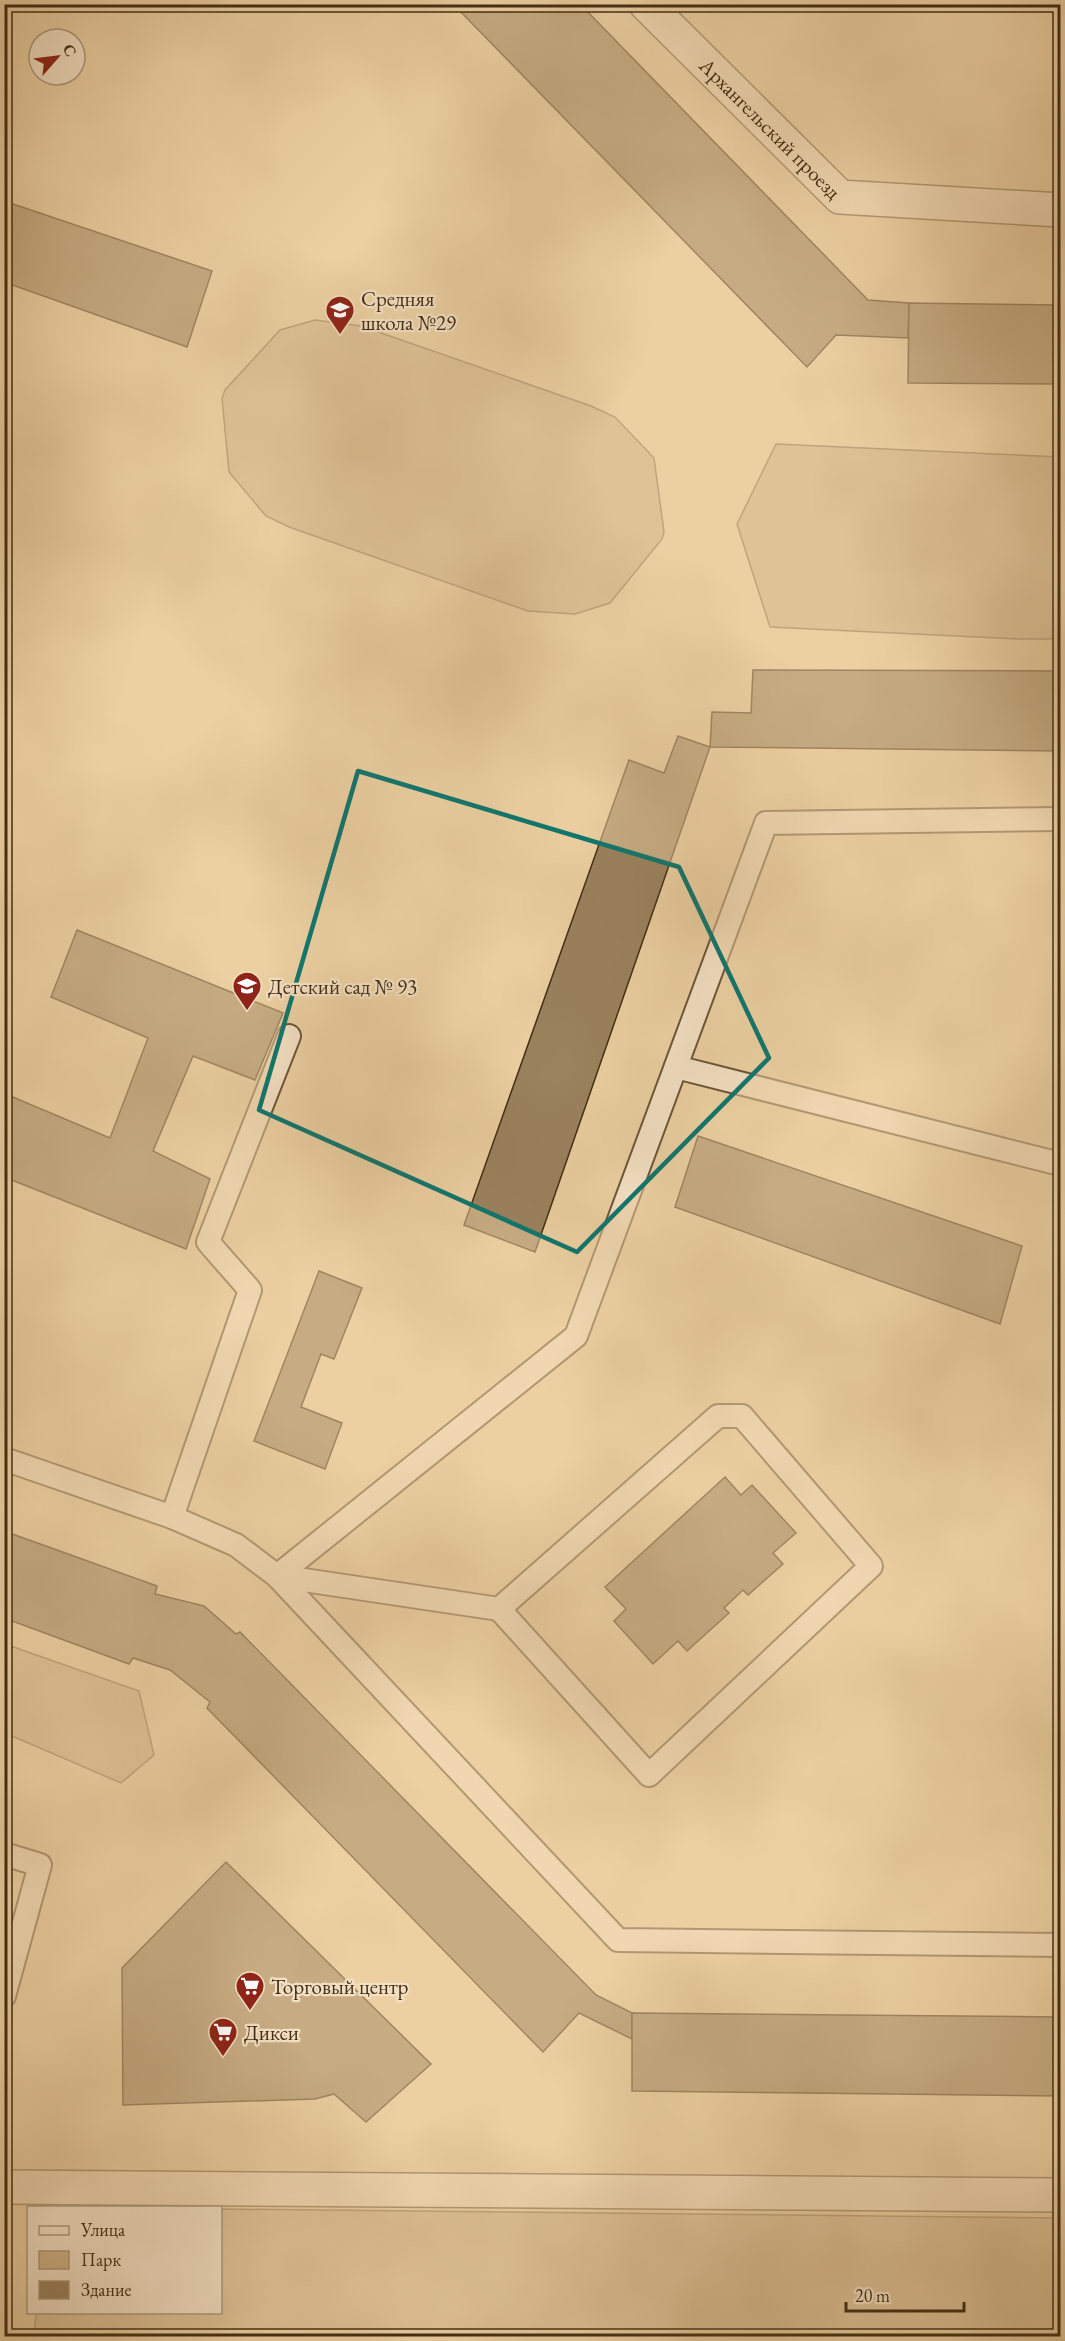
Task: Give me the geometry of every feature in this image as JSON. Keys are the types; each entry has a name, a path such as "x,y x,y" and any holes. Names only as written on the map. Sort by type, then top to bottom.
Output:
{"street":[{"name":"Архангельский проезд","path":"646,4 840,197 1060,210"},
{"path":"4,2187 1060,2195"}],"lane":[{"path":"277,1576 576,1336 766,823 1060,819"},
{"path":"172,1517 250,1290 208,1242 289,1036"},
{"path":"676,1067 1060,1164"},
{"path":"277,1576 499,1609 649,1775 871,1566 742,1416 718,1416 499,1609"},
{"path":"4,1459 172,1517 236,1545 277,1576 618,1940 1060,1945"},
{"path":"4,1854 40,1865 4,1996"}],"highlighted area":[{"path":"358,771 679,867 769,1058 577,1252 259,1110"}],"green space":[{"path":"315,320 361,326 591,406 615,417 654,458 664,532 662,539 610,603 575,614 528,611 289,527 266,516 229,472 222,398 225,390 280,330"},
{"path":"776,444 1060,457 1060,639 770,627 737,524"},
{"path":"5,1644 139,1691 154,1755 121,1783 5,1733"},
{"path":"222,2209 1060,2218 1060,2336 34,2336 36,2314 222,2314"}],"building":[{"path":"453,4 580,4 868,300 909,303 908,338 836,335 807,367"},
{"path":"4,201 212,271 187,347 4,282"},
{"path":"909,303 1060,305 1060,384 908,383"},
{"path":"753,670 1060,671 1060,751 710,747 712,712 751,713"},
{"path":"678,736 710,747 535,1252 464,1225 629,760 664,773"},
{"path":"77,930 283,1013 255,1080 193,1056 153,1151 210,1179 186,1249 4,1177 4,1105 8,1095 110,1138 148,1038 51,997"},
{"path":"698,1136 1022,1246 1000,1324 675,1207"},
{"path":"319,1271 362,1288 334,1359 321,1354 301,1407 342,1423 325,1469 254,1441"},
{"path":"725,1477 741,1495 752,1485 796,1533 773,1553 783,1564 748,1595 743,1590 724,1608 729,1613 687,1651 678,1641 653,1664 614,1621 626,1609 605,1587"},
{"path":"4,1531 157,1586 155,1594 204,1606 236,1634 240,1632 596,1995 632,2013 632,2039 579,2013 543,2052 207,1708 210,1702 170,1670 133,1658 129,1664 4,1618"},
{"name":"Торговый центр","path":"226,1862 431,2064 366,2122 334,2094 315,2099 123,2105 122,1968"},
{"path":"632,2013 1060,2017 1060,2096 632,2091"}],"place":[{"name":"Средняя школа №29","path":"340,336"},
{"name":"Детский сад № 93","path":"247,1012"},
{"name":"Торговый центр","path":"250,2012"},
{"name":"Дикси","path":"223,2058"}]}
